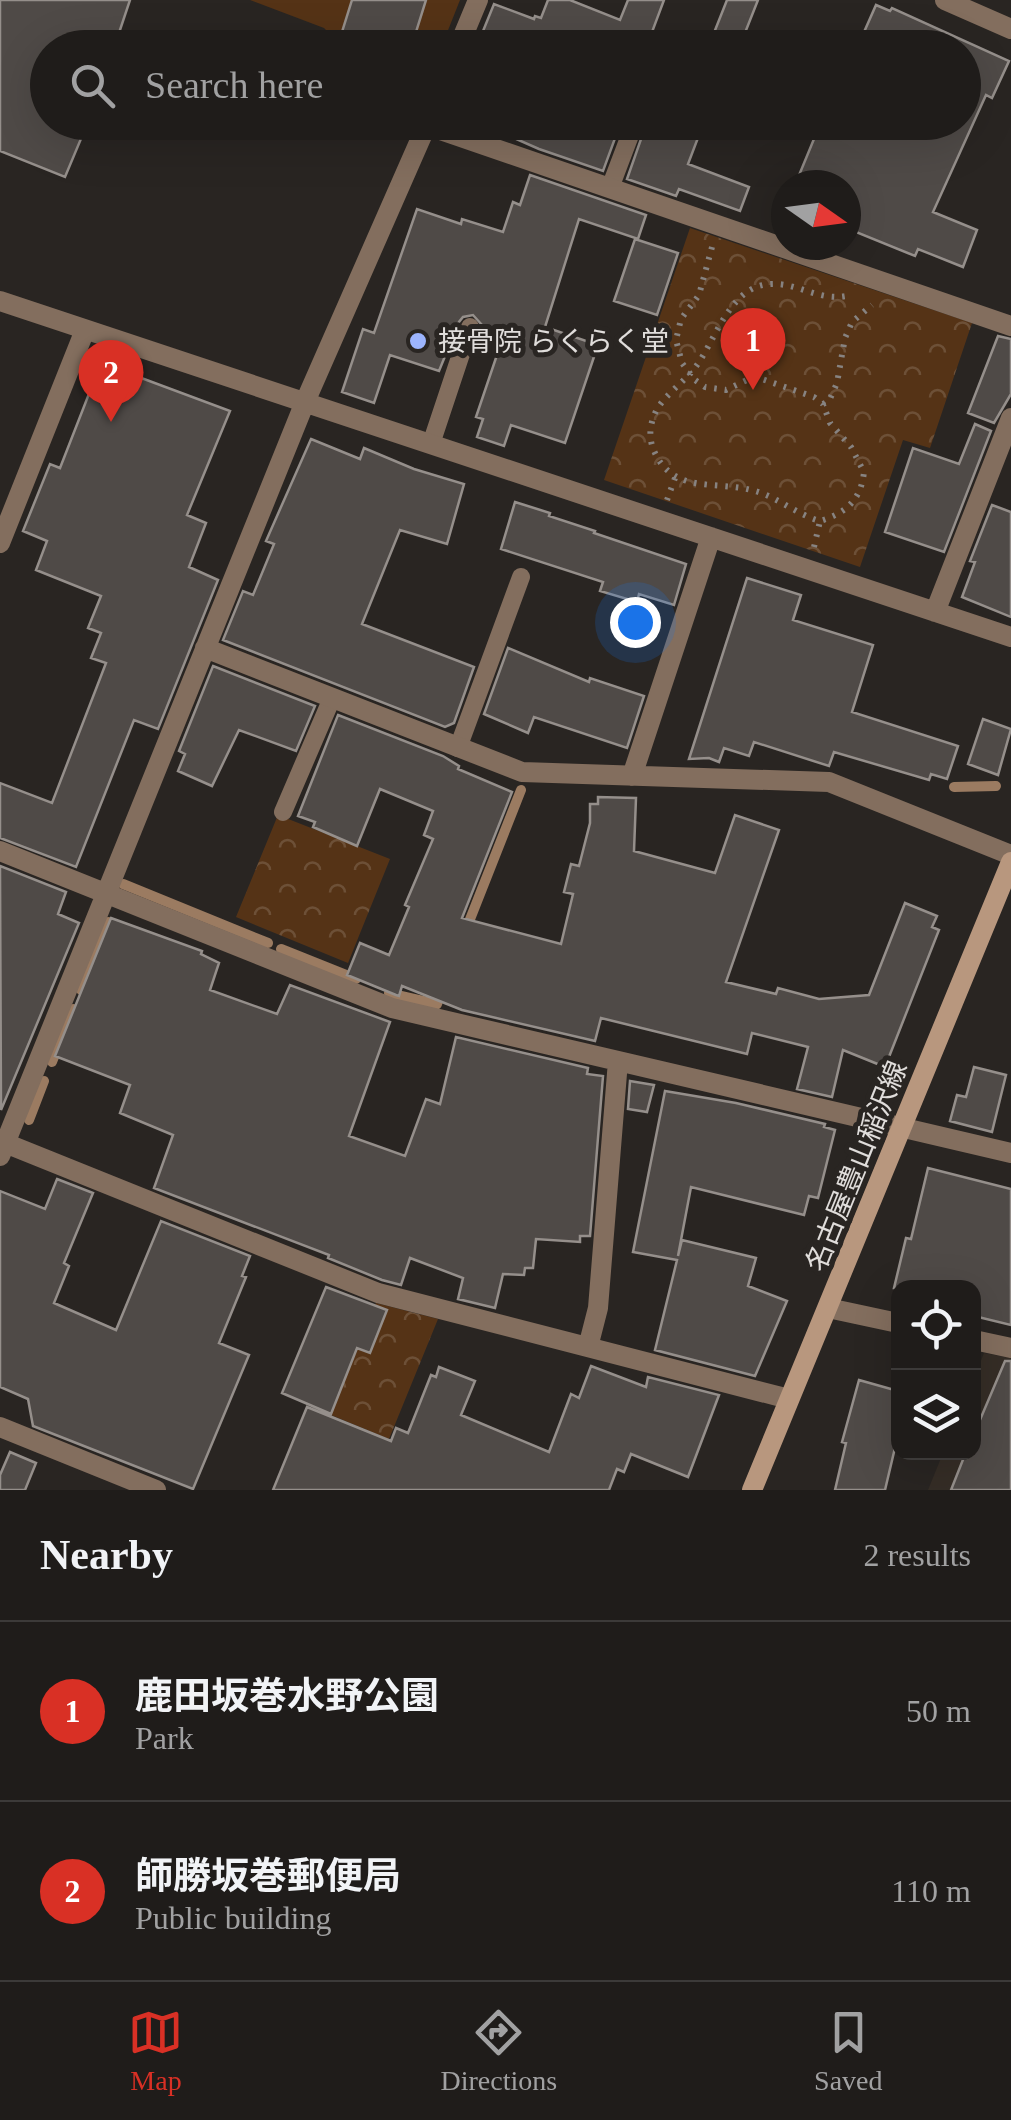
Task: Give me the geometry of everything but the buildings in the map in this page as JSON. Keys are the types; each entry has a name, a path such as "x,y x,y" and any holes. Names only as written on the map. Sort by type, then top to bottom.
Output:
{"main road":[{"name":"名古屋豊山稲沢線","path":"752,1490 1011,862"}],"street":[{"path":"466,30 478,0"},
{"path":"944,0 1011,29"},
{"path":"420,140 304,402 2,1147 378,1293 789,1399"},
{"path":"473,140 1011,326"},
{"path":"0,300 1011,637"},
{"path":"0,543 84,330"},
{"path":"935,612 1011,418"},
{"path":"632,776 711,537"},
{"path":"205,648 522,772 829,782 1011,862"},
{"path":"0,851 392,1008 1011,1152"},
{"path":"588,1348 598,1308 618,1061"},
{"path":"828,1308 891,1322"},
{"path":"981,1342 1011,1348"},
{"path":"0,1427 156,1490"}],"lane":[{"path":"610,188 628,140"},
{"path":"432,444 470,327"},
{"path":"458,748 521,576"},
{"path":"283,812 332,698"}],"path":[{"path":"717,225 699,295 681,319 676,340 682,363 690,375 706,387 726,390 749,379 771,380 823,404 830,424 851,446 864,472 856,499 844,513 820,521 801,516 772,496 676,478 664,470 650,442 651,428 666,397 690,375 741,295 770,283 787,284 832,299 851,295"},
{"path":"823,404 834,392 852,322 876,298 864,296"},
{"path":"808,570 820,521"}],"shaded area":[{"path":"984,1353 1011,1358 1011,1490 928,1490 940,1460 981,1460"}],"green space":[{"path":"250,0 460,0 448,30 324,28"},
{"path":"690,228 771,255 771,260 785,260 972,323 930,448 903,440 860,567 604,480"},
{"path":"278,815 390,859 348,963 236,917"},
{"path":"376,1303 438,1319 389,1439 331,1415"}],"waterway":[{"path":"954,787 996,786"},
{"path":"465,932 521,790"},
{"path":"123,884 268,943"},
{"path":"81,990 108,922"},
{"path":"281,949 356,979"},
{"path":"389,993 437,1004 442,990"},
{"path":"52,1062 73,1009"},
{"path":"29,1120 44,1081"}],"place":[{"name":"接骨院 らくらく堂","path":"418,341"},
{"name":"鹿田坂巻水野公園","path":"753,390"},
{"name":"師勝坂巻郵便局","path":"111,422"}]}
